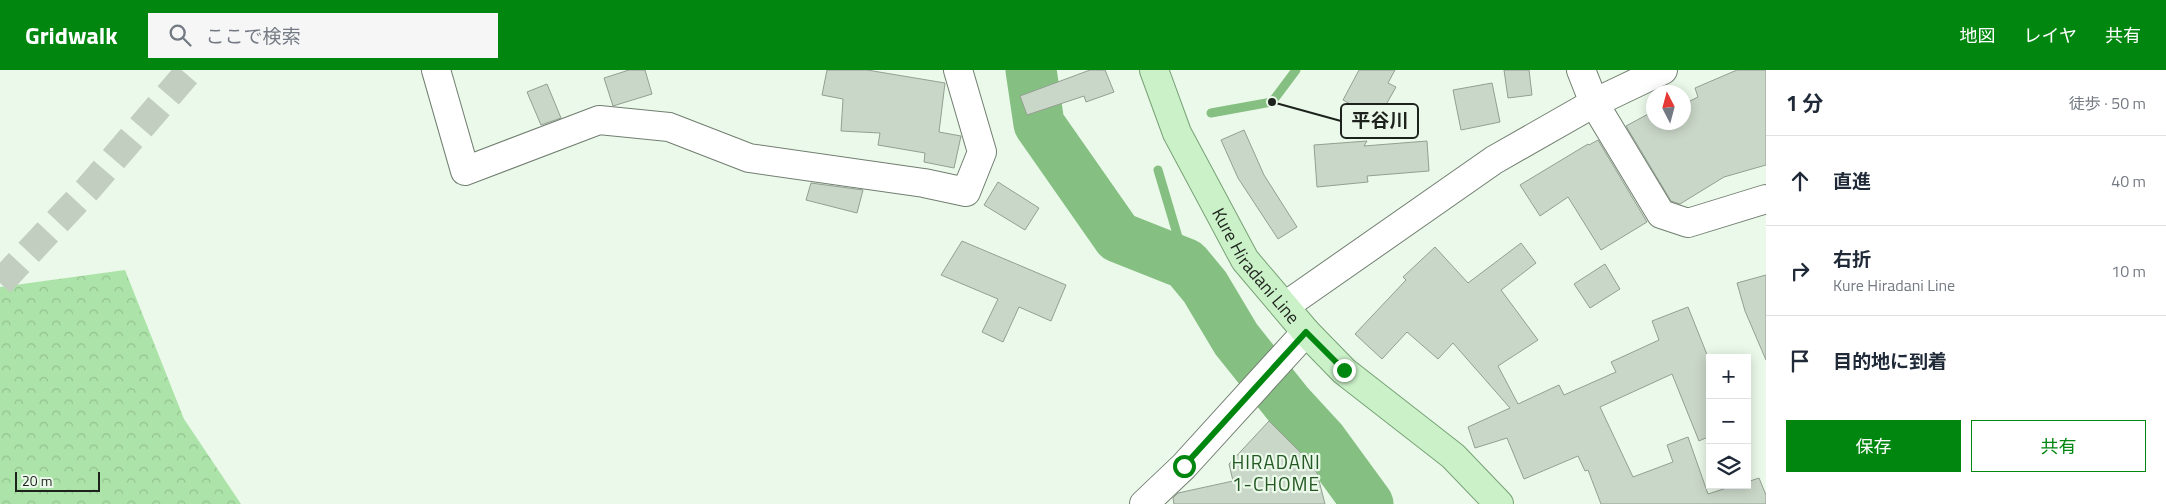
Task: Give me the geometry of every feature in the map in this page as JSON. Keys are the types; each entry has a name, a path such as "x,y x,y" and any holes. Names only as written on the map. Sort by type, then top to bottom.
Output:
{"main road":[{"name":"Kure Hiradani Line","path":"1154,70 1177,133 1245,260 1306,332 1344,370 1454,456 1499,504"}],"street":[{"path":"436,70 465,171 599,120 670,127 749,158 924,183 966,192 982,152 958,70"},
{"path":"1581,70 1594,103 1661,214 1688,223 1766,199"},
{"path":"1285,306 1494,160 1594,103 1662,70"},
{"path":"1144,504 1184,466 1306,332"}],"green space":[{"path":"125,270 184,419 241,504 0,504 0,287"}],"building":[{"path":"629,70 645,70 652,94 613,106 604,78"},
{"path":"827,70 867,70 945,83 939,132 961,136 954,168 924,162 925,153 878,145 880,133 841,131 843,99 822,95"},
{"path":"1090,70 1105,70 1114,92 1086,102 1084,96 1027,115 1020,96"},
{"path":"1359,70 1395,70 1388,83 1396,87 1378,119 1343,100"},
{"path":"1504,70 1529,70 1532,95 1508,98"},
{"path":"1737,70 1766,70 1766,165 1724,177 1680,204 1671,201 1626,126 1646,115 1646,130 1691,130 1691,100 1698,97 1695,88"},
{"path":"1492,83 1500,122 1461,130 1453,90"},
{"path":"547,84 561,118 541,125 527,92"},
{"path":"1244,130 1264,175 1297,227 1278,239 1238,178 1221,140"},
{"path":"1598,140 1647,222 1601,250 1568,197 1540,216 1520,185 1588,144"},
{"path":"1367,141 1364,146 1427,141 1429,171 1367,176 1368,182 1317,187 1314,145"},
{"path":"998,182 1039,208 1025,230 984,205"},
{"path":"811,183 863,190 857,213 806,200"},
{"path":"962,241 1066,285 1051,321 1019,307 1003,342 982,332 998,299 941,275"},
{"path":"1521,243 1536,263 1501,290 1538,340 1498,366 1518,404 1559,385 1564,395 1616,372 1611,362 1659,340 1652,321 1688,307 1707,354 1706,438 1699,441 1672,374 1600,407 1633,477 1673,462 1667,445 1688,437 1708,494 1724,489 1751,489 1751,481 1759,478 1766,495 1766,504 1601,504 1588,470 1585,471 1578,456 1524,479 1507,438 1475,448 1468,427 1510,408 1453,343 1438,359 1407,332 1382,359 1355,334 1406,280 1403,277 1435,247 1468,283"},
{"path":"1605,264 1620,289 1590,308 1574,284"},
{"path":"1766,275 1766,360 1745,311 1737,283"},
{"path":"1269,421 1309,461 1317,473 1325,504 1174,504 1173,498 1178,493 1233,481 1229,464"}],"waterway":[{"path":"1031,70 1039,124 1118,237 1186,264 1205,287 1236,339 1288,404 1322,441 1368,504"},
{"path":"1211,113 1272,102 1296,70"},
{"path":"1158,170 1186,264"}],"tunnel":[{"path":"0,283 87,190 190,70"}],"place":[{"name":"平谷川","path":"1272,102"}],"district":[{"name":"HIRADANI 1-CHOME","path":"1276,472"}],"route":[{"path":"1184,466 1306,332 1344,370"}]}
